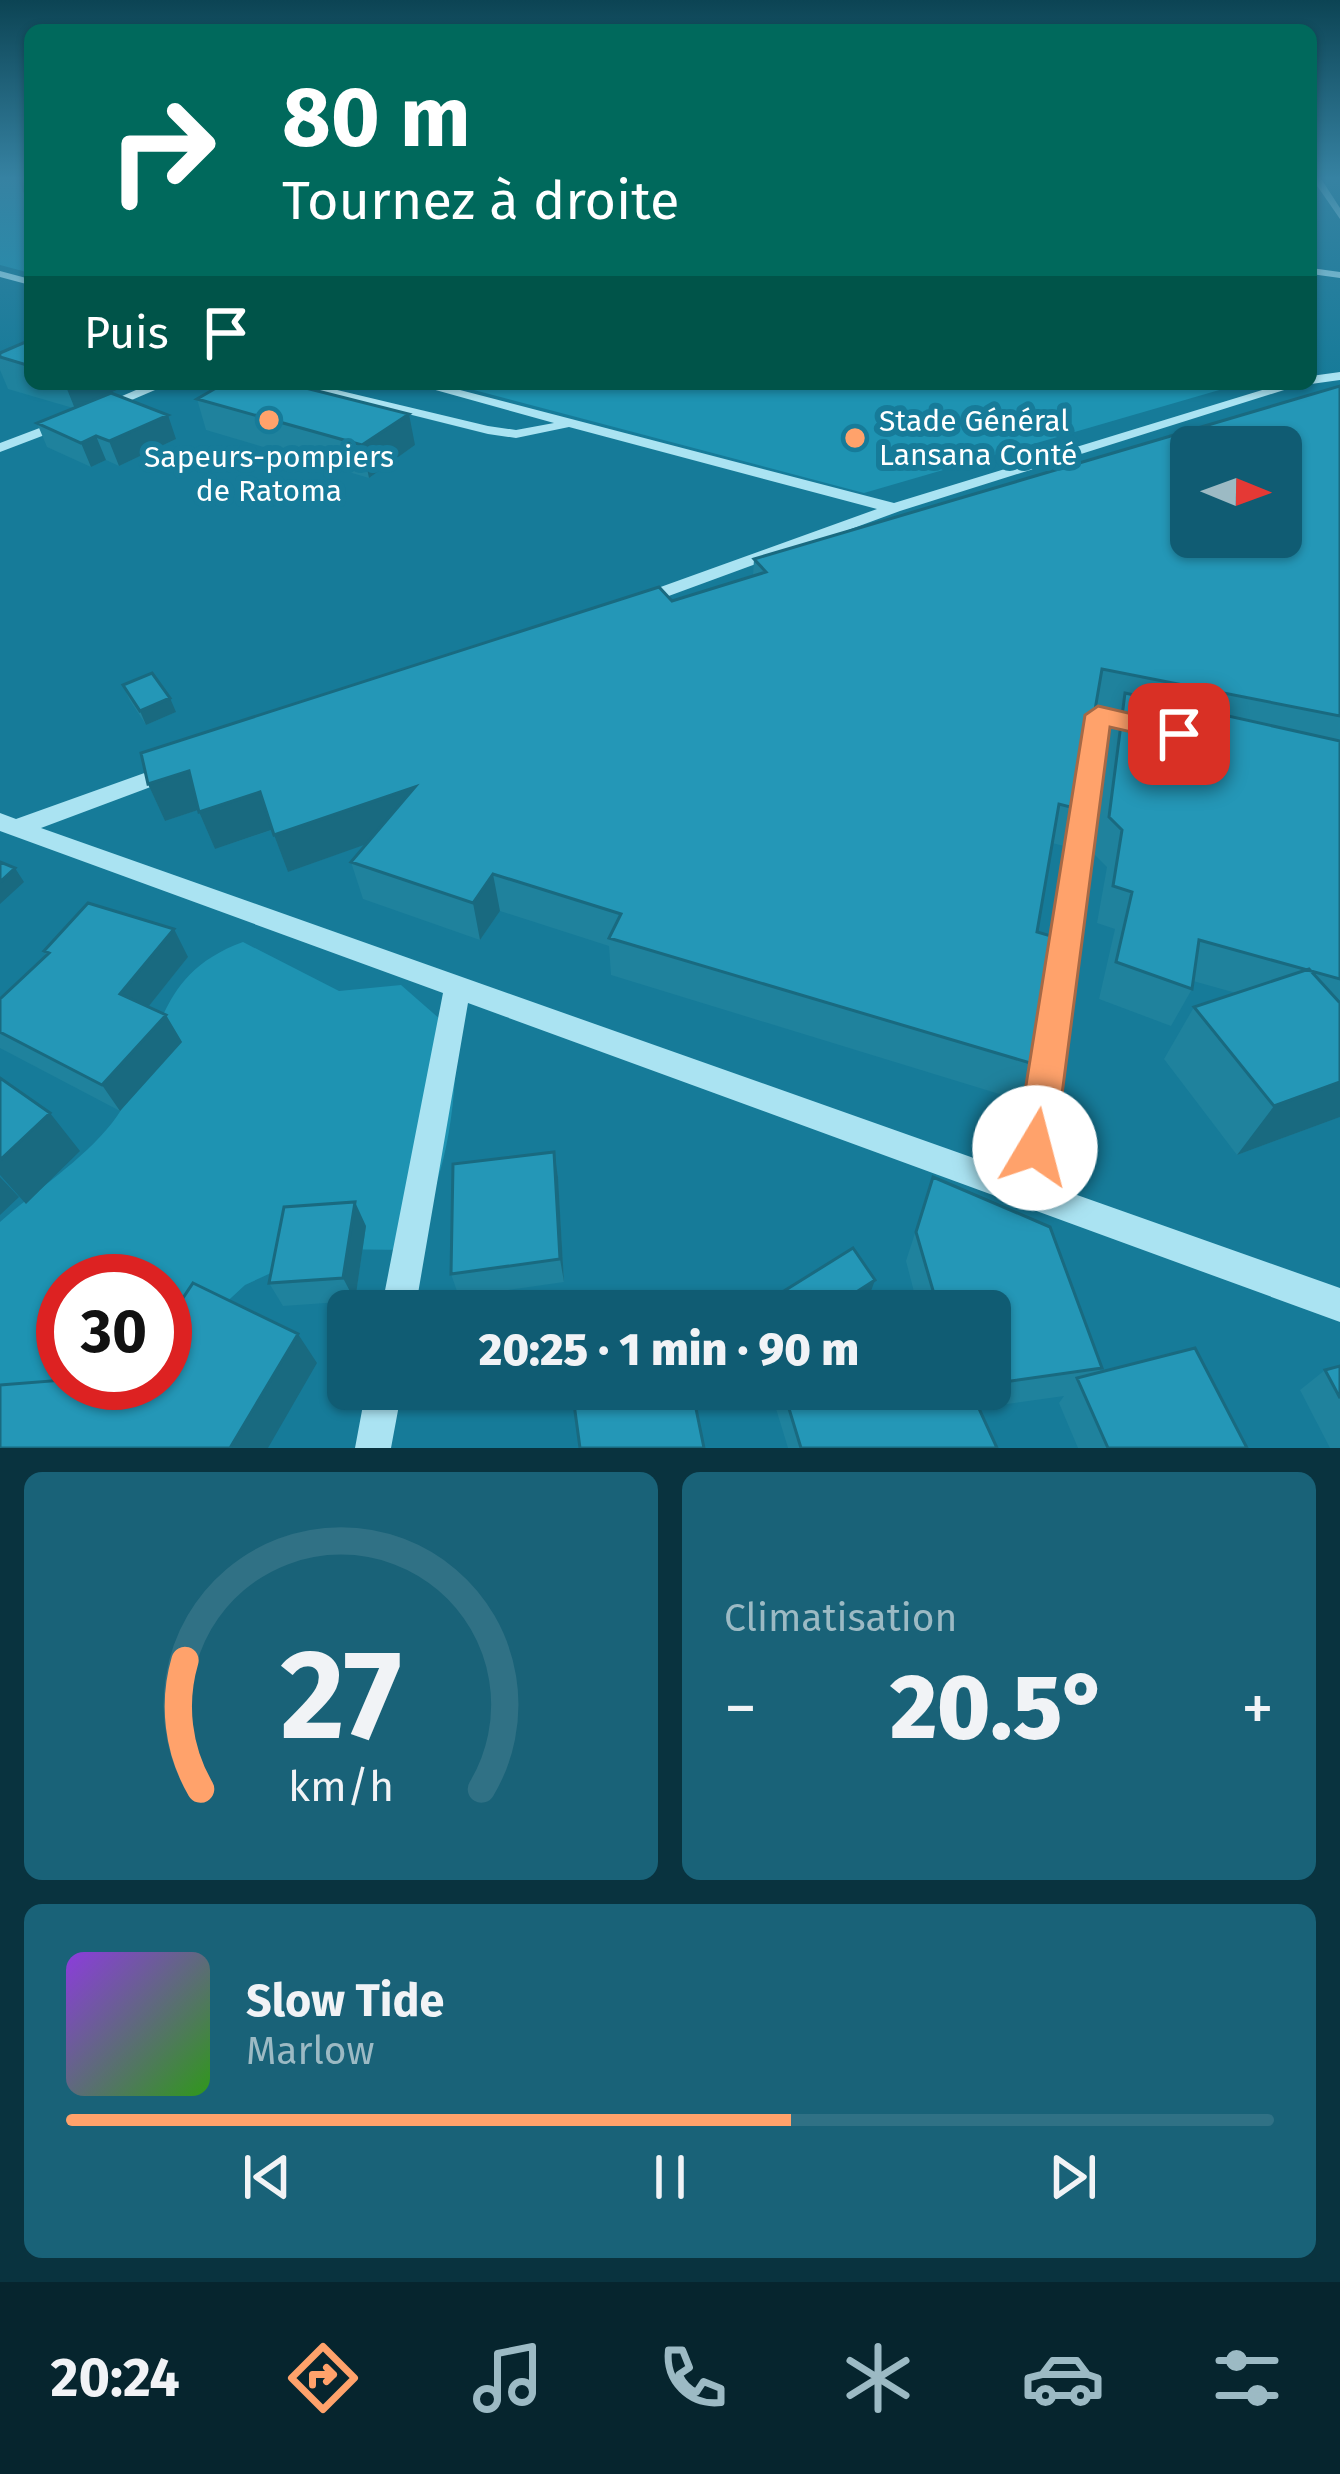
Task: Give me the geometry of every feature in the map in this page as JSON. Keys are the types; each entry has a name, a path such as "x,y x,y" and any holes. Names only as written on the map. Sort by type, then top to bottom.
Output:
{"street":[{"path":"0,448 147,390"},
{"path":"320,390 516,434 575,424"},
{"path":"444,390 895,508"},
{"path":"624,606 895,508 1278,390"},
{"path":"1029,1192 1098,715 1164,730"},
{"path":"8,825 196,762"},
{"path":"8,825 1340,1305"},
{"path":"402,1290 458,985"},
{"path":"373,1448 380,1410"}],"shaded area":[{"path":"0,245 24,245 24,271 0,265"},
{"name":"Stade Général Lansana Conté","path":"474,390 1219,390 864,493"},
{"path":"243,942 339,991 401,985 457,1034 446,1145 421,1223 408,1250 323,1249 245,1285 192,1334 192,1254 36,1254 36,1389 0,1398 0,1222 112,1123 129,1097 173,997 212,957"}],"building":[{"path":"24,343 24,364 0,357"},
{"path":"1340,386 1340,716 1102,669 1078,809 1059,804 1037,932 1058,938 1037,1065 609,938 621,914 493,874 473,903 351,862 415,787 274,835 260,792 199,812 189,771 148,784 141,753 659,587 672,601 766,572 754,559 1170,436 1170,558 1302,558 1302,426 1205,426"},
{"path":"213,390 314,390 409,414 362,445 197,399"},
{"path":"111,393 168,415 109,441 96,436 81,443 37,423"},
{"path":"152,673 170,698 140,711 123,685"},
{"path":"1125,693 1340,741 1340,979 1199,940 1192,989 1116,962 1132,892 1113,886 1122,830 1109,817"},
{"path":"0,862 15,868 0,882"},
{"path":"88,903 174,929 120,994 166,1015 102,1085 0,1032 0,999 49,953 44,951"},
{"path":"1309,969 1340,1003 1340,1082 1274,1106 1194,1007"},
{"path":"0,1078 50,1113 0,1160"},
{"path":"554,1152 560,1259 451,1274 453,1164"},
{"path":"933,1177 1050,1227 1102,1368 1011,1381 1011,1290 933,1290 916,1232"},
{"path":"355,1202 343,1278 269,1283 284,1207"},
{"path":"853,1248 875,1280 860,1290 786,1290"},
{"path":"192,1284 298,1334 230,1448 0,1448 0,1385 36,1382 36,1410 192,1410"},
{"path":"1195,1348 1247,1448 1108,1448 1077,1378"},
{"path":"1340,1366 1340,1398 1325,1370"},
{"path":"575,1410 696,1410 704,1448 580,1448"},
{"path":"789,1410 980,1410 997,1448 801,1448"}],"place":[{"name":"Sapeurs-pompiers de Ratoma","path":"269,420"},
{"name":"Stade Général Lansana Conté","path":"855,438"}],"route":[{"path":"1035,1148 1098,715 1179,734"}]}
